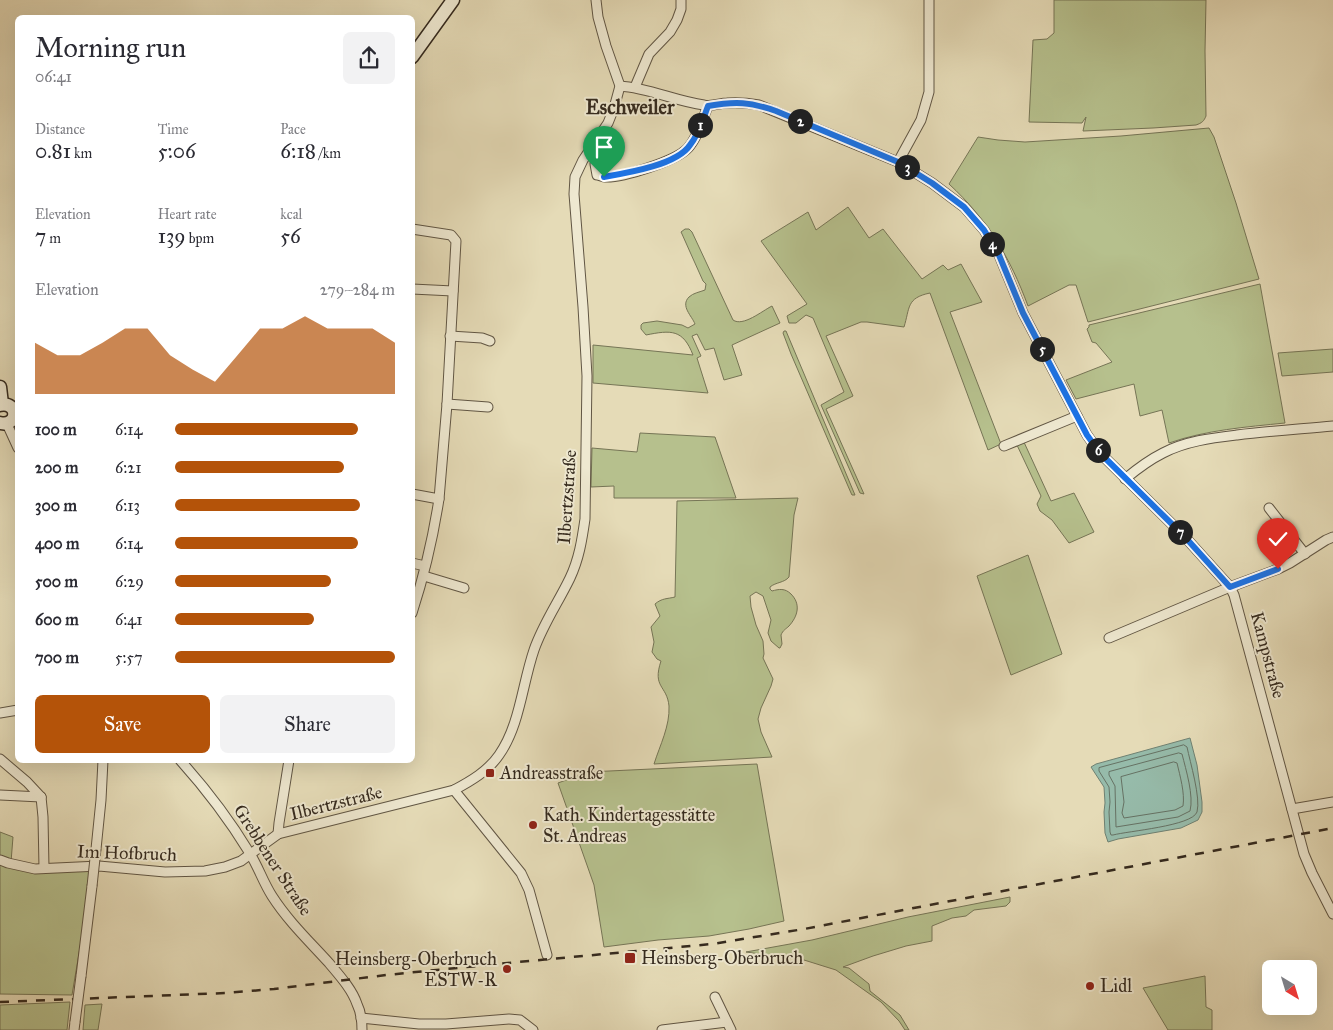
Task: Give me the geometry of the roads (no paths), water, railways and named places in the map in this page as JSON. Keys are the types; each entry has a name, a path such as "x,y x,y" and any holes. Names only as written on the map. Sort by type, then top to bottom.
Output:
{"main road":[{"path":"415,53 453,0"},
{"path":"0,387 8,406 14,412 14,418 3,424"}],"street":[{"path":"596,0 598,17 606,46 620,86 635,87 694,104 708,106 697,134 684,152 667,162 628,173 604,177 598,174 595,164 602,145 603,132"},
{"path":"635,87 649,54 670,32 677,20 681,9 681,0"},
{"path":"898,162 921,120 929,92 929,0"},
{"name":"Ilbertzstraße","path":"278,834 454,790 472,781 487,769 507,743 541,630 569,579 578,559 582,540 586,506 587,376 574,194 575,177 583,160 608,123 620,86"},
{"name":"Kampstraße","path":"708,106 741,102 759,105 898,162 932,183 964,207 984,230 999,255 1023,313 1087,435 1100,453 1161,512 1230,587 1237,603 1304,854 1333,914"},
{"path":"415,229 451,235 456,240 447,404 439,499 433,533 415,602"},
{"path":"415,289 453,291"},
{"path":"450,336 482,338 490,341"},
{"path":"447,404 488,407"},
{"path":"1004,446 1076,416"},
{"path":"3,424 15,443"},
{"path":"1125,479 1149,460 1182,445 1213,438 1333,426"},
{"path":"415,495 439,499"},
{"path":"1269,508 1305,554"},
{"path":"1108,638 1278,569 1333,537"},
{"path":"415,565 424,571 464,588"},
{"path":"0,713 15,710"},
{"path":"0,759 41,797 44,868"},
{"path":"75,1026 96,849 103,763"},
{"name":"Grebbener Straße","path":"183,763 216,802 250,854 271,895 290,921 338,974 351,992 362,1018 362,1030"},
{"path":"278,834 289,763"},
{"path":"454,790 521,873 529,890 547,955"},
{"path":"0,795 41,797"},
{"path":"1292,809 1333,802"},
{"name":"Im Hofbruch","path":"0,860 35,869 99,866 164,872 205,871 225,868 241,861 278,834"},
{"path":"662,1030 729,1026 715,996"},
{"path":"362,1018 419,1024 509,1019 520,1020 533,1030"}],"water":[{"path":"1190,738 1197,765 1202,802 1202,812 1198,820 1181,828 1108,842 1105,833 1104,787 1091,767"}],"railway":[{"path":"0,1002 226,993 386,975 712,944 804,929 1333,828"}],"place":[{"name":"Andreasstraße","path":"490,773"},
{"name":"Kath. Kindertagesstätte St. Andreas","path":"533,825"},
{"name":"Heinsberg-Oberbruch","path":"630,958"},
{"name":"Heinsberg-Oberbruch ESTW-R","path":"507,969"},
{"name":"Lidl","path":"1090,986"}],"district":[{"name":"Eschweiler","path":"630,107"}]}
